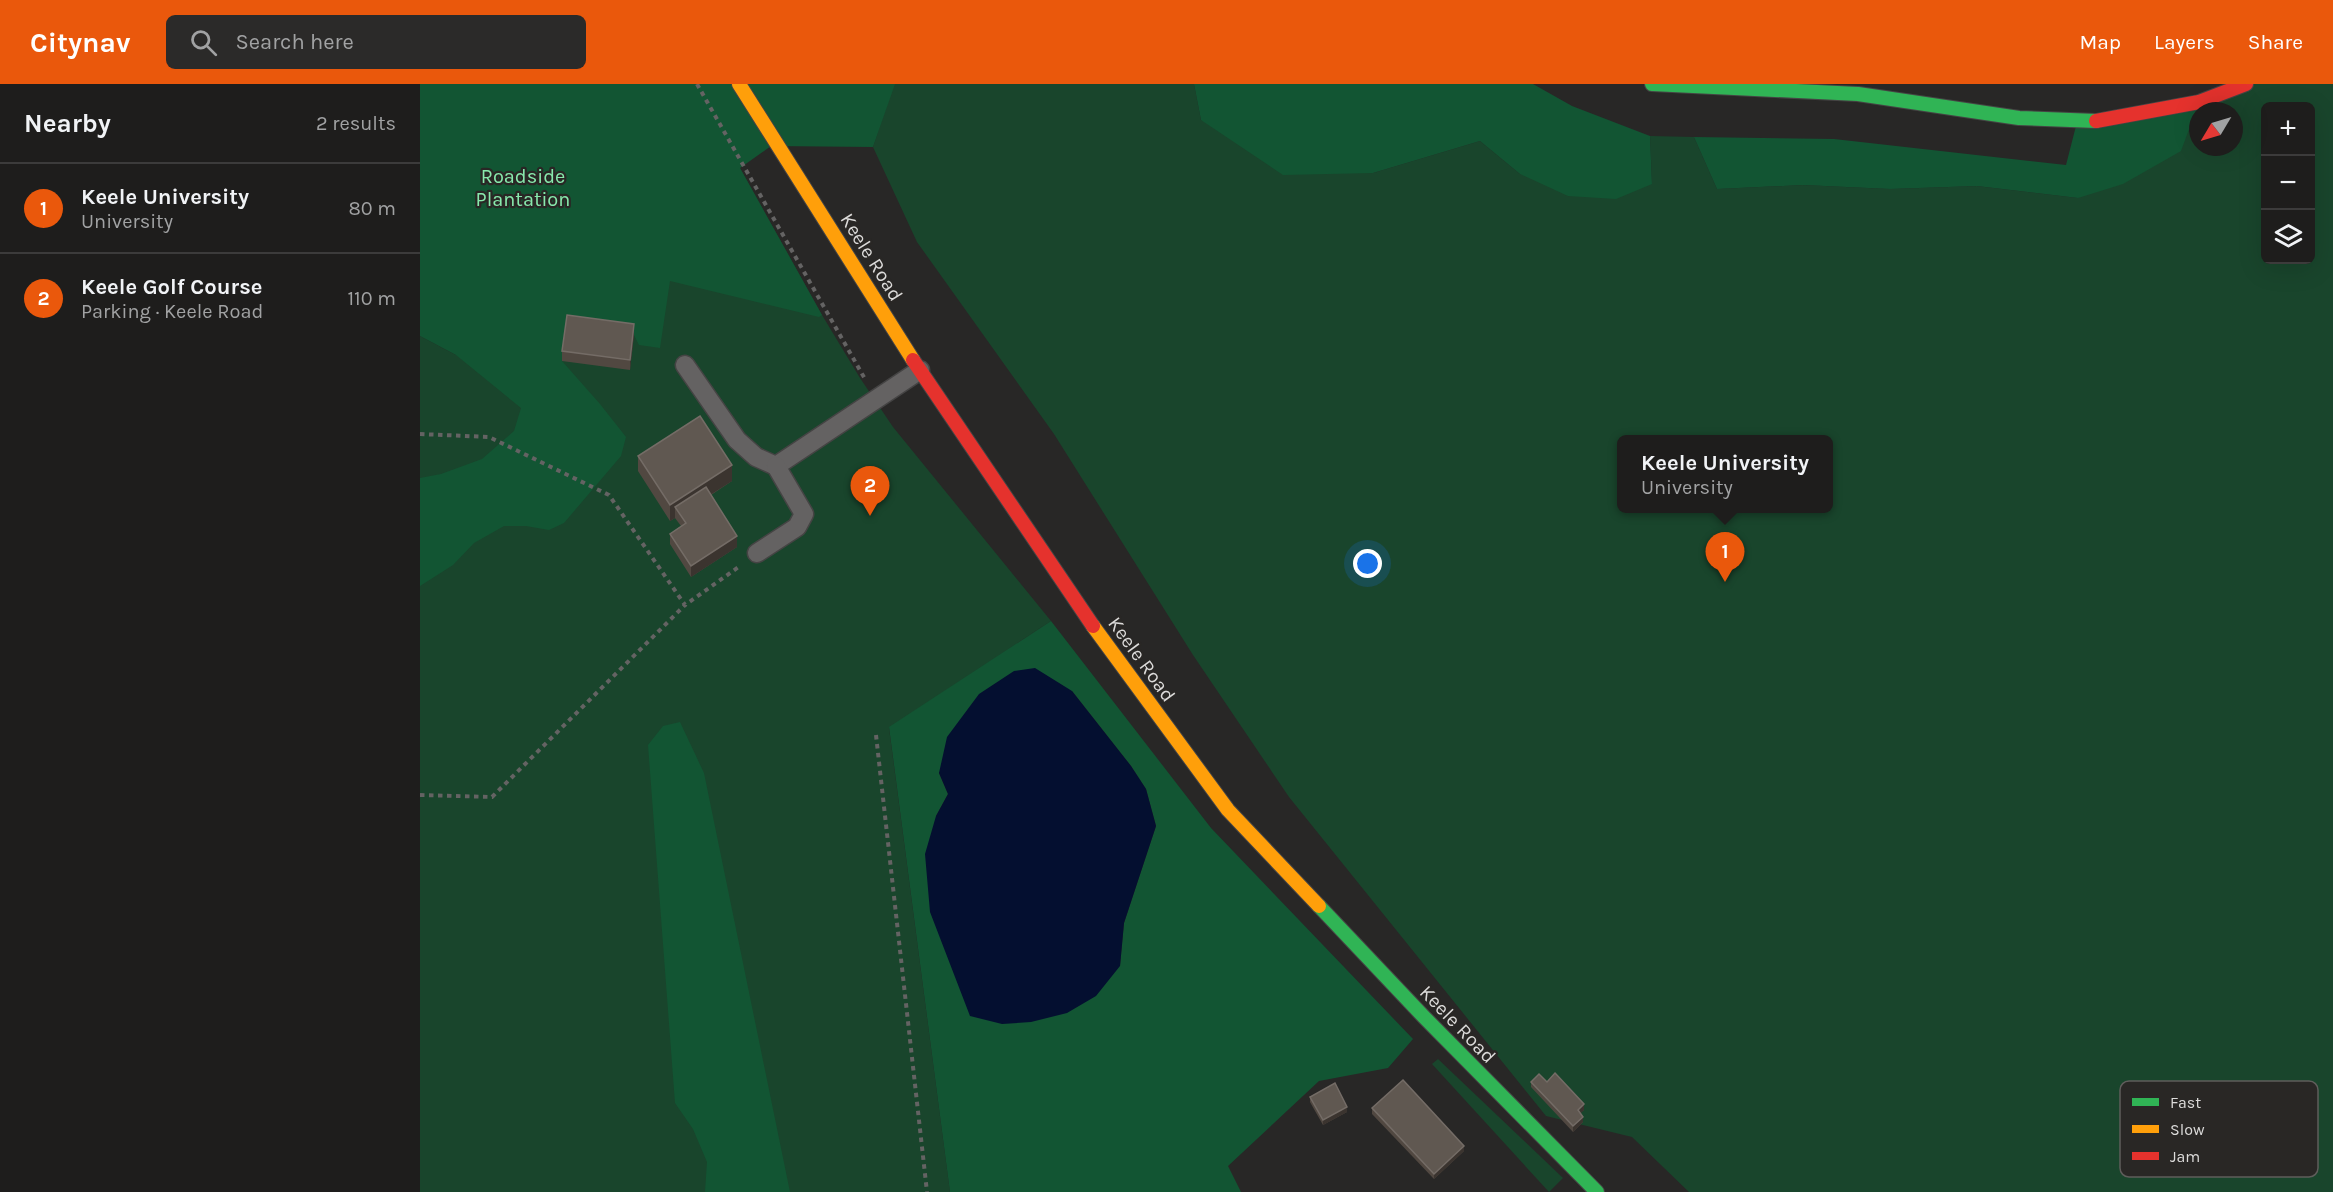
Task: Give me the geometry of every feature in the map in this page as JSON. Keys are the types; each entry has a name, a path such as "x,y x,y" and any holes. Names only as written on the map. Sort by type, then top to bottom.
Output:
{"main road":[{"name":"Keele Road","path":"739,84 920,370 1079,606 1228,810 1424,1017 1597,1192"},
{"path":"1652,84 1858,94 2019,118 2077,122 2106,121 2199,102 2246,84"}],"lane":[{"path":"685,365 737,440 756,458 776,466 804,514 797,527 757,553"},
{"path":"776,466 920,370"}],"path":[{"path":"697,84 876,398"},
{"path":"420,434 489,436 609,495 685,605"},
{"path":"420,795 492,797 685,605 757,553"},
{"path":"876,735 927,1192"}],"green space":[{"name":"Roadside Plantation","path":"420,84 895,84 873,147 771,146 740,168 822,315 819,317 670,281 660,348 639,345 634,335 562,361 626,437 621,456 564,523 549,530 526,526 504,526 474,543 453,565 420,586 420,478 441,474 482,459 514,431 521,408 456,355 420,336"},
{"path":"894,84 1194,84 1201,120 1373,173 1480,141 1520,174 1652,184 1650,136 1694,137 1717,189 1803,185 1890,189 1977,186 2078,198 2189,110 2189,156 2243,156 2243,102 2199,102 2246,84 2333,84 2333,1192 1689,1192 1632,1137 1546,1116 1289,797 1193,655 1054,434 917,242 873,147"},
{"path":"1194,84 1533,84 1572,106 1650,136 1652,184 1616,199 1568,196 1520,174 1480,141 1373,173 1283,175 1201,120"},
{"path":"2189,104 2189,129 2181,151 2123,184 2078,198 1977,186 1890,189 1803,185 1717,189 1694,137 1834,139 2066,165 2077,122"},
{"path":"740,168 822,315 893,427 1051,621 889,728 950,1192 420,1192 420,336 456,355"},
{"path":"1051,621 1211,828 1413,1039 1388,1068 1319,1081 1228,1166 1241,1192 950,1192 889,727","holes":["1072,691 1131,766 1146,789 1156,826 1124,923 1120,966 936,816 948,794 939,773"]},
{"path":"680,722 704,773 790,1192 705,1192 707,1162 693,1129 675,1103 648,745 663,726"},
{"path":"1438,1059 1563,1178 1549,1192 1432,1064"}],"water":[{"path":"1035,668 1072,691 1131,766 1146,789 1156,826 1124,923 1120,966 1096,996 1067,1013 1031,1022 1002,1024 970,1016 930,912 925,854 936,816 948,794 939,773 947,737 979,694 1014,671"}],"building":[{"path":"567,315 634,324 630,360 562,351"},
{"path":"700,416 732,465 670,505 638,456"},
{"path":"706,487 737,536 691,566 670,534 686,523 675,507"},
{"path":"1555,1073 1584,1104 1578,1110 1583,1117 1573,1126 1531,1082 1539,1074 1547,1082"},
{"path":"1403,1080 1464,1146 1434,1174 1372,1108"},
{"path":"1335,1083 1347,1107 1323,1120 1310,1097"}],"traffic: fast":[{"path":"1652,84 1858,94 2019,118 2096,121"},
{"path":"1319,906 1424,1017 1597,1192"}],"traffic: slow":[{"path":"739,84 913,360"},
{"path":"1093,626 1228,810 1319,906"}],"traffic: jam":[{"path":"2096,121 2199,102 2246,84"},
{"path":"913,360 1093,626"}],"place":[{"name":"Keele Golf Course","path":"870,516"},
{"name":"Keele University","path":"1725,582"}]}
